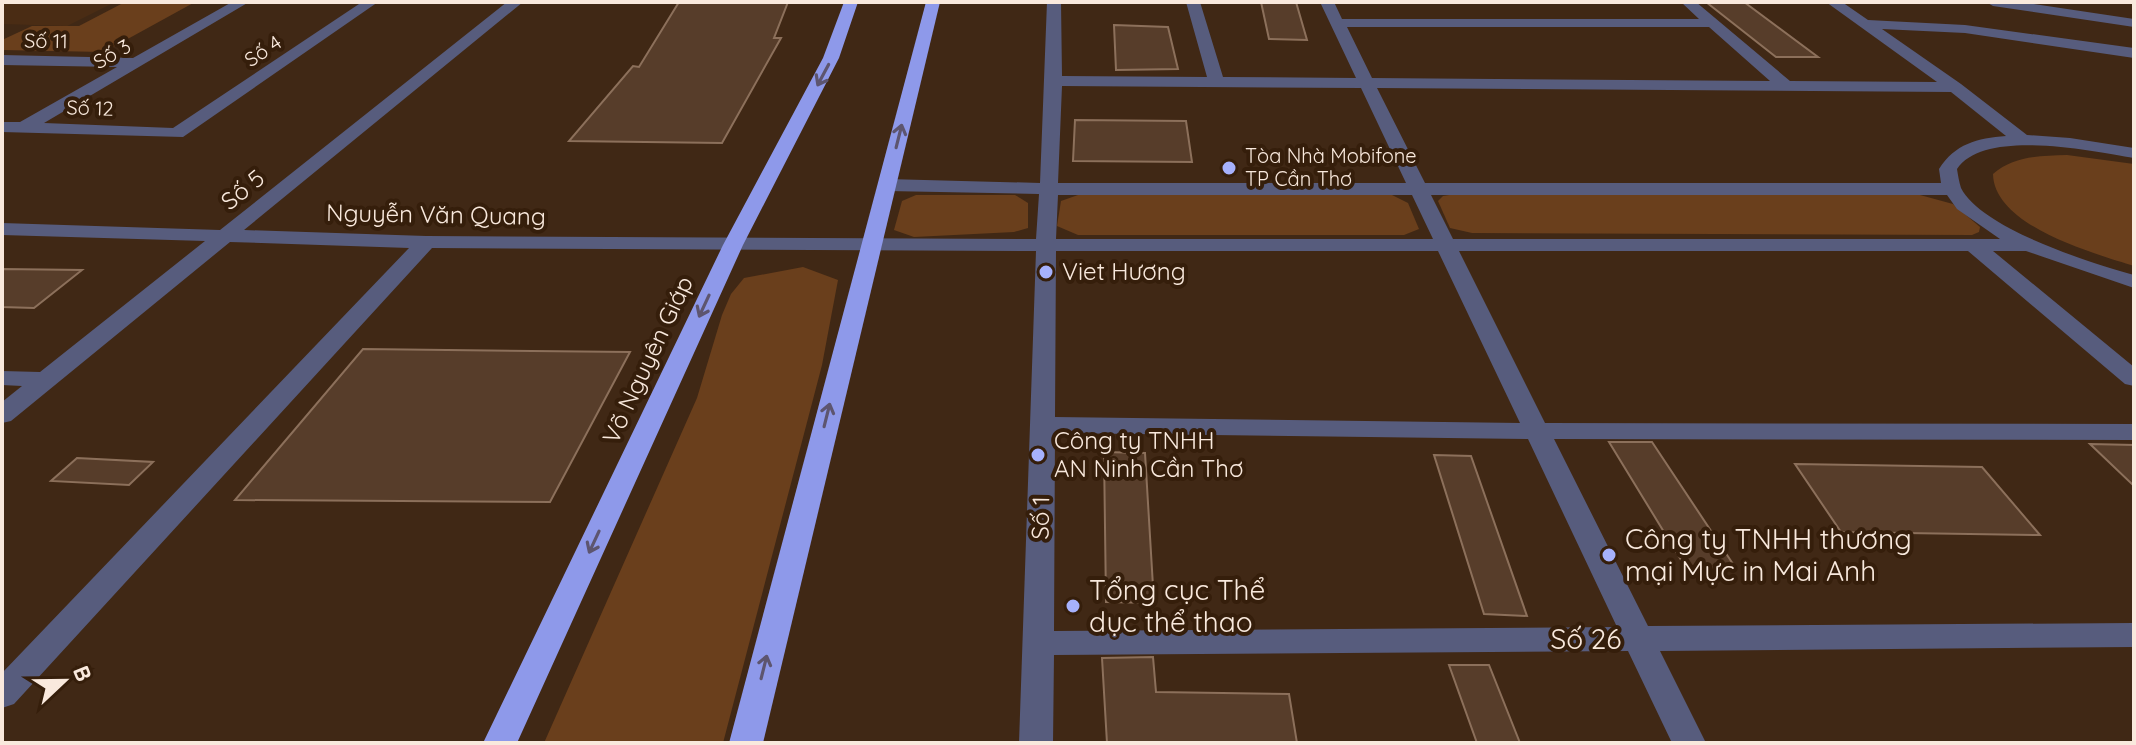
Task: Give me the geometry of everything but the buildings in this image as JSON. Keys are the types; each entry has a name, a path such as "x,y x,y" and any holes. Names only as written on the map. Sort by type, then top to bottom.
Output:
{"highway":[{"name":"Võ Nguyên Giáp","path":"500,743 733,245 831,58 851,2"},
{"path":"746,743 933,2"}],"street":[{"name":"Số 3","path":"2,141 242,2"},
{"name":"Số 4","path":"177,133 371,2"},
{"name":"Số 5","path":"2,415 516,2"},
{"name":"Số 1","path":"1036,743 1054,2"},
{"path":"1193,2 1216,82"},
{"path":"1327,2 1689,743"},
{"path":"1688,2 1786,86"},
{"path":"1833,2 1955,87 2022,140"},
{"path":"1993,2 2134,23"},
{"path":"1337,23 1712,23"},
{"path":"1863,24 1965,29 2134,53"},
{"name":"Số 11","path":"2,60 138,63"},
{"path":"1054,81 1955,87"},
{"name":"Số 12","path":"2,127 177,133"},
{"path":"2133,152 2073,143 2022,140 1984,144 1959,154 1948,169 1952,189 1979,216 2029,245 2083,267 2134,282"},
{"path":"887,185 1050,189 1952,189"},
{"name":"Nguyễn Văn Quang","path":"2,229 426,242 733,245 2029,245"},
{"path":"2,695 426,242"},
{"path":"1972,244 2134,379"},
{"path":"2,378 46,380"},
{"path":"1043,425 1538,431 2134,432"},
{"name":"Số 26","path":"1038,643 2134,635"}],"shaded area":[{"path":"2,2 115,2 67,26 2,24"},
{"path":"125,2 195,2 104,52 2,50 2,40 32,26 79,26"},
{"path":"2067,155 2134,164 2134,266 2048,235 2027,223 1998,192 1993,174 2001,168 2027,158"},
{"path":"916,195 1015,195 1028,203 1028,228 1014,232 914,237 894,230 902,201"},
{"path":"1078,195 1392,195 1408,203 1419,229 1404,235 1078,235 1057,226 1061,201"},
{"path":"1920,195 1953,204 1980,227 1979,232 1972,235 1472,233 1450,228 1438,201 1443,196"},
{"path":"803,267 838,280 822,365 723,743 544,743 697,398 731,294 744,278"}],"place":[{"name":"Tòa Nhà Mobifone TP Cần Thơ","path":"1229,168"},
{"name":"Viet Hương","path":"1046,272"},
{"name":"Công ty TNHH AN Ninh Cần Thơ","path":"1038,455"},
{"name":"Công ty TNHH thương mại Mực in Mai Anh","path":"1609,555"},
{"name":"Tổng cục Thể dục thể thao","path":"1073,606"}]}
